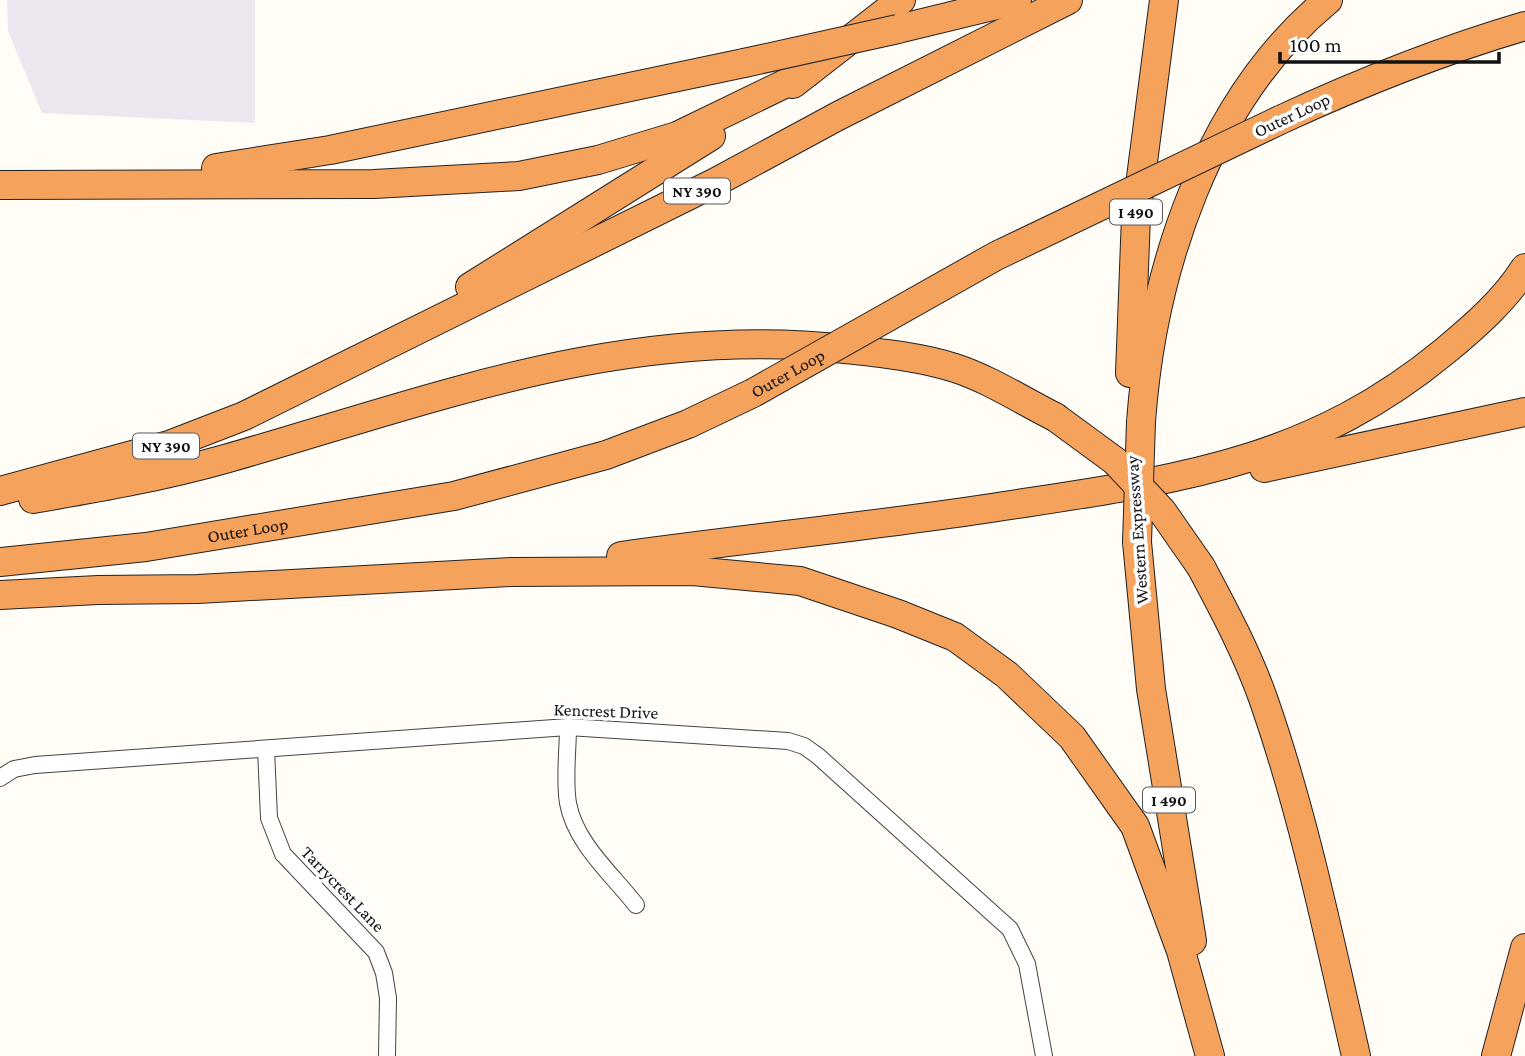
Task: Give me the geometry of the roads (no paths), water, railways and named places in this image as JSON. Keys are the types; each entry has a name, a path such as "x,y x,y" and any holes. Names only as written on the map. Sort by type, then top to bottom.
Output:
{"highway":[{"path":"324,378 786,89 901,0"},
{"path":"88,184 256,164 744,63 1017,0"},
{"name":"NY 390","path":"0,491 169,445 244,416 324,378 1068,0"},
{"name":"Western Expressway","path":"1164,0 1136,216 1137,542 1151,689 1211,1056"},
{"path":"1136,424 1155,312 1167,264 1190,200 1230,121 1272,56 1328,0"},
{"name":"Outer Loop","path":"0,562 146,547 454,496 606,455 688,424 753,393 996,256 1280,120 1367,80 1453,47 1525,26"},
{"path":"0,185 374,184 519,176 598,160 677,136 807,73"},
{"path":"511,572 1095,494 1222,468 1273,451 1338,422 1406,383 1468,332 1514,286 1525,268"},
{"path":"0,505 177,471 496,379 599,356 702,345 804,344 877,353 956,368 1055,416 1115,461 1162,511 1201,567 1228,618 1264,700 1298,819 1356,1056"},
{"path":"1222,468 1260,468 1525,412"},
{"path":"0,595 198,589 511,572 692,571 800,581 955,637 1007,675 1072,737 1135,826 1169,914 1211,1056"},
{"path":"0,611 98,590"},
{"path":"1496,1056 1524,954"}],"street":[{"name":"Kencrest Drive","path":"0,778 14,769 35,765 568,727 788,741 804,746 1010,929 1020,944 1027,964 1044,1056"},
{"path":"568,727 567,801 574,826 636,905"},
{"name":"Tarrycrest Lane","path":"266,749 269,818 283,854 360,934 380,962 388,998 387,1056"}]}
